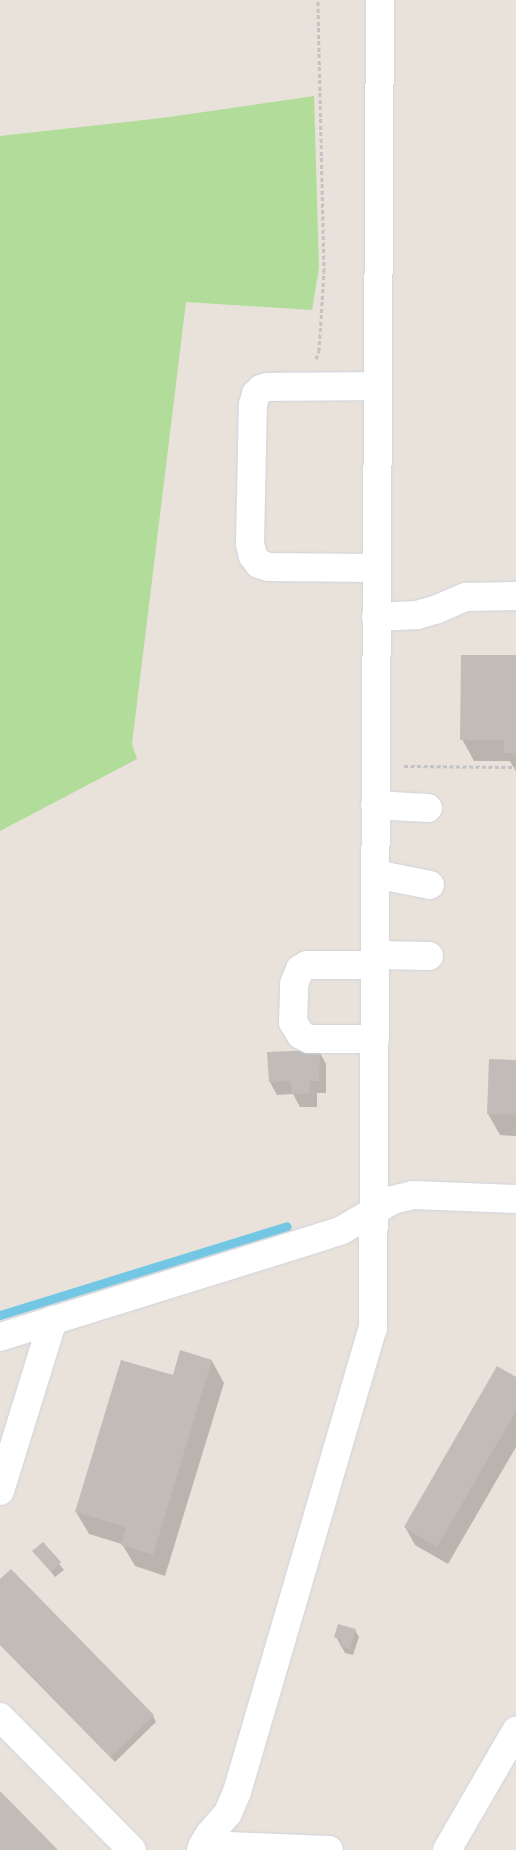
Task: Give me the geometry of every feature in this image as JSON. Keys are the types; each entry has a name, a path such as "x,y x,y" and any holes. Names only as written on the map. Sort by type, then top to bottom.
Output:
{"lane":[{"path":"329,1850 202,1848 209,1835 228,1813 237,1792 373,1328 380,0"},
{"path":"377,386 268,387 261,388 256,394 253,405 250,544 253,556 258,564 269,567 377,568"},
{"path":"376,617 416,615 435,610 466,597 516,596"},
{"path":"376,805 428,808"},
{"path":"376,874 430,885"},
{"path":"375,1039 309,1039 301,1035 293,1022 294,984 300,969 307,965 429,956"},
{"path":"0,1337 335,1232 393,1200 413,1195 516,1199"},
{"path":"0,1491 54,1320"},
{"path":"0,1717 132,1850"},
{"path":"447,1850 516,1731"}],"path":[{"path":"315,362 320,352 324,272 318,0"},
{"path":"376,766 516,767"}],"green space":[{"path":"314,96 319,268 312,310 186,302 132,744 137,759 0,831 0,136 162,118"}],"building":[{"path":"461,655 516,655 516,753 504,753 504,740 460,740"},
{"path":"320,1050 319,1081 310,1081 310,1094 292,1094 291,1081 269,1082 267,1052"},
{"path":"489,1059 516,1060 516,1115 487,1114"},
{"path":"180,1350 212,1360 153,1555 121,1545 126,1527 75,1512 121,1360 173,1375"},
{"path":"497,1366 516,1377 516,1411 437,1547 404,1527"},
{"path":"43,1542 61,1562 51,1572 32,1551"},
{"path":"11,1569 154,1715 111,1757 0,1644 0,1579"},
{"path":"338,1624 356,1629 350,1649 340,1646 342,1640 334,1637"},
{"path":"0,1791 58,1850 0,1850"}],"waterway":[{"path":"0,1315 287,1226"}]}
